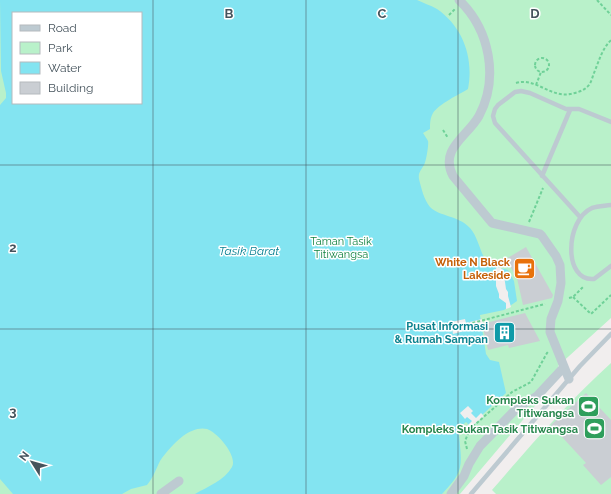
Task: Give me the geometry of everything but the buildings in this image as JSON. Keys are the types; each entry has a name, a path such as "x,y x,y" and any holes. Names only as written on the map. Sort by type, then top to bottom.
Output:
{"street":[{"path":"459,0 476,22 486,43 489,54 489,86 483,108 476,121 453,149 449,159 450,168 453,176 492,222 542,236 556,256 561,273 561,283 558,300 551,319 550,332 569,379"},
{"path":"451,494 464,476 469,464 485,440 518,408 537,396 564,367"},
{"path":"161,494 179,481"}],"lane":[{"path":"580,217 495,123 493,116 495,109 515,92 521,91 530,93 570,110 579,109 611,122"},
{"path":"542,176 570,110"},
{"path":"611,205 592,208 580,217 571,243 571,256 581,274 590,279 599,276 611,266"},
{"path":"471,494 569,379 611,334"}],"path":[{"path":"597,0 611,15"},
{"path":"511,85 522,81 565,95 585,89 590,84 604,49 611,40"},
{"path":"544,58 548,61 549,67 545,72 541,72 536,67 536,62 539,59 544,58"},
{"path":"536,85 541,72"},
{"path":"525,231 547,180"},
{"path":"454,328 573,297 590,279"},
{"path":"573,297 591,314 611,295"},
{"path":"469,464 466,441 470,429 512,392 531,382 546,352 557,349"}],"green space":[{"name":"Tasik Barat","path":"0,0 611,0 611,318 558,366 561,375 460,494 0,494"},
{"name":"Kompleks Sukan Titiwangsa","path":"611,363 611,494 496,494 492,490 564,409"}],"water":[{"name":"Tasik Barat","path":"0,0 417,0 437,9 446,16 460,34 468,55 468,89 444,103 433,113 430,129 423,133 428,141 428,146 425,163 420,172 419,179 424,197 430,207 439,213 455,218 470,228 488,263 495,267 508,270 514,281 517,301 504,310 480,315 486,354 490,360 499,362 506,393 470,426 466,422 459,428 461,462 456,478 452,483 442,494 195,494 225,476 232,467 233,462 226,445 221,439 207,429 198,429 183,436 174,444 160,461 147,485 131,489 122,494 13,494 0,479 0,105 6,98 1,71"}],"pier":[{"path":"497,267 501,268 508,292 511,307 506,309 506,303 499,298 496,280 493,274"},
{"path":"465,319 466,323 482,319 483,323 467,327 468,330 453,334 451,322"},
{"path":"468,406 473,411 471,413 476,418 481,413 484,416 470,428 467,426 472,421 467,417 465,419 460,413"}],"place":[{"name":"White N Black Lakeside","path":"525,268"},
{"name":"Pusat Informasi & Rumah Sampan","path":"504,332"},
{"name":"Kompleks Sukan Titiwangsa","path":"589,406"},
{"name":"Kompleks Sukan Tasik Titiwangsa","path":"594,429"}],"park label":[{"name":"Taman Tasik Titiwangsa","path":"341,247"}]}
